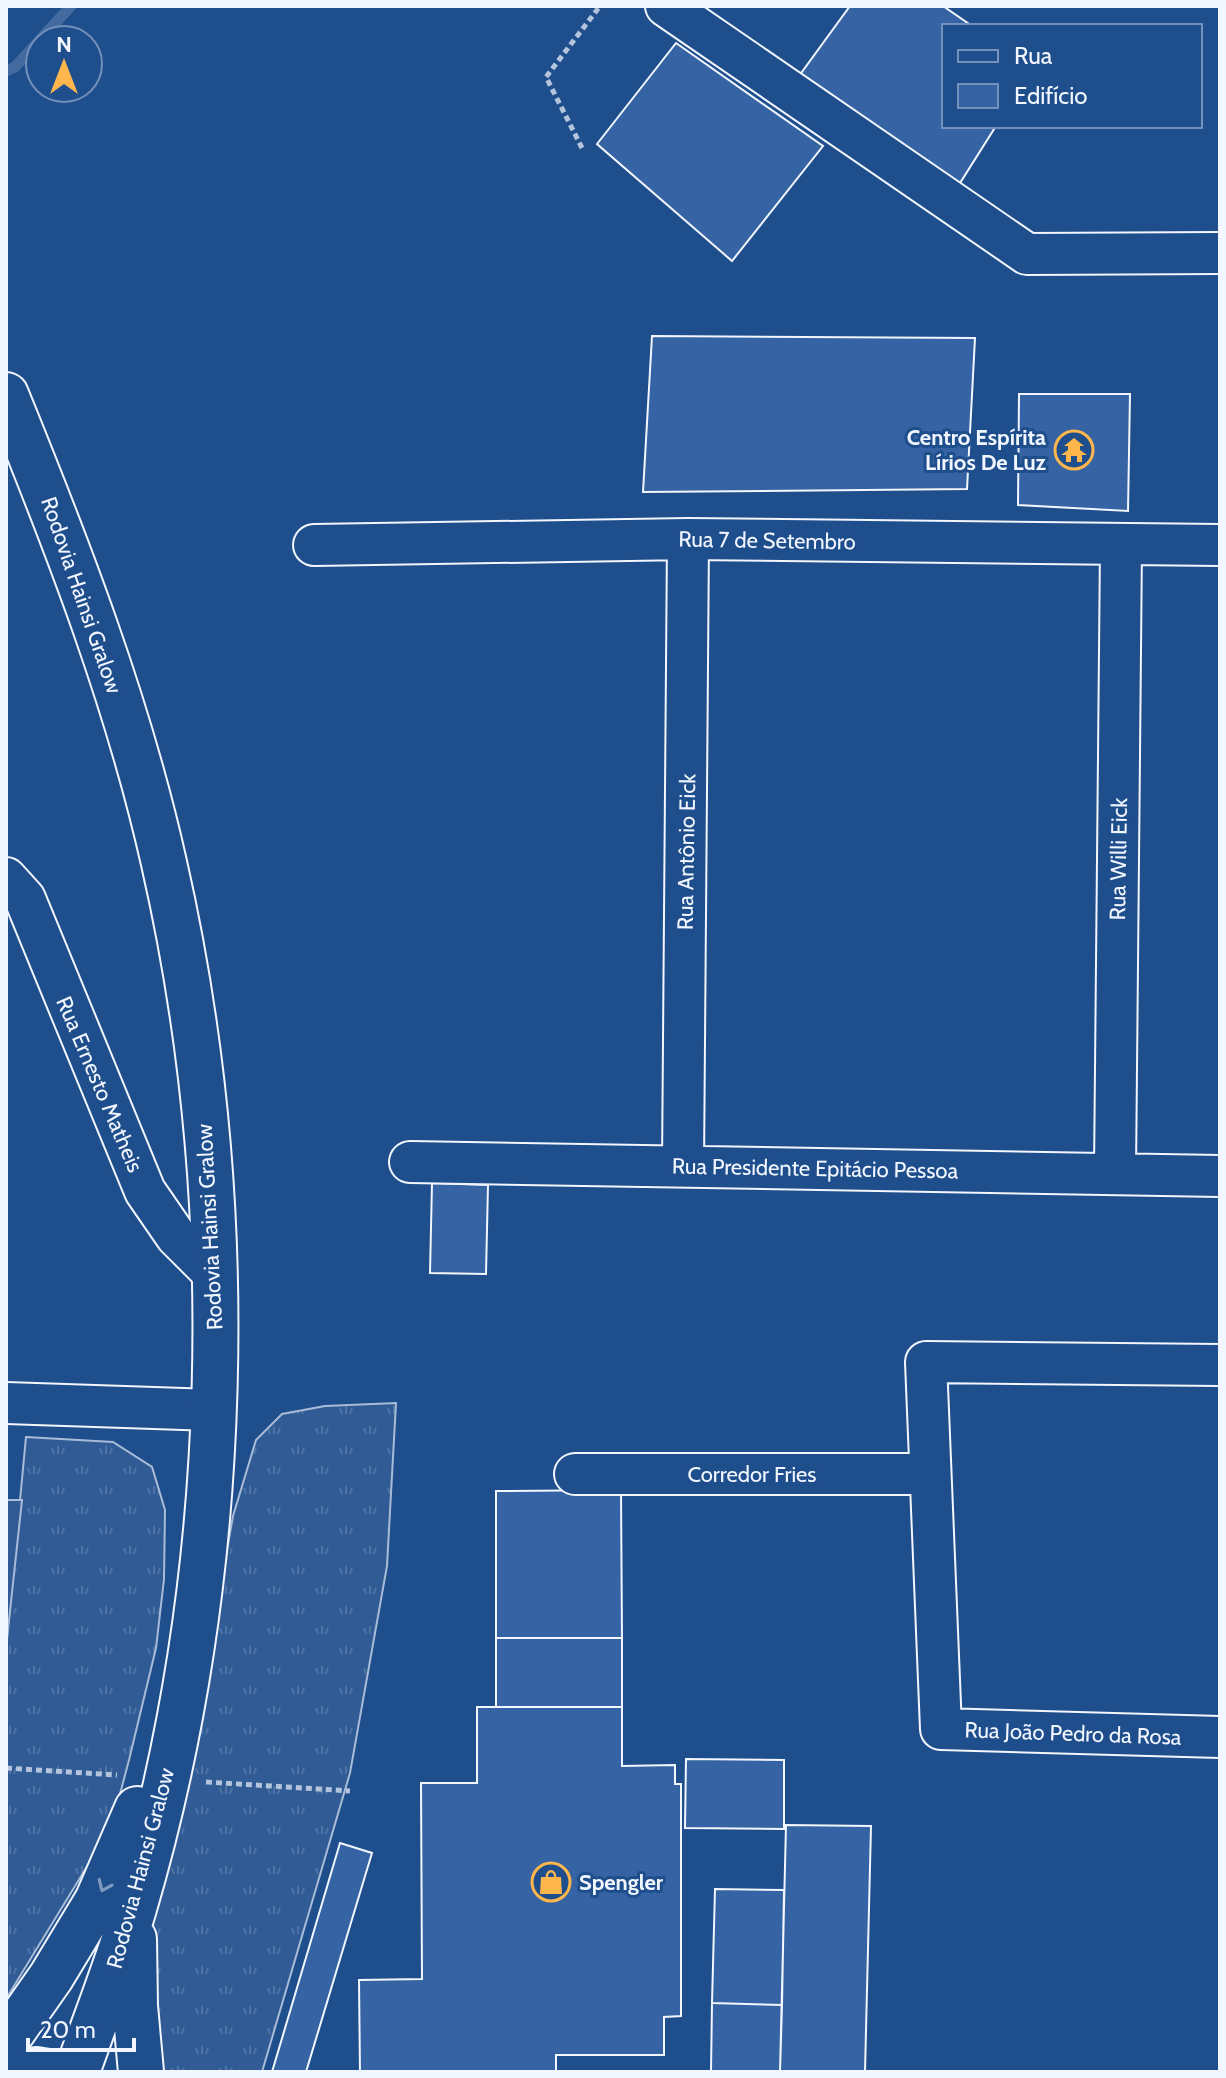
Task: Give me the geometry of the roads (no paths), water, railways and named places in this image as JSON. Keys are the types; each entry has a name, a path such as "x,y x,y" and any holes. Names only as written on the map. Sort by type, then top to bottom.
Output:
{"main road":[{"name":"Rodovia Hainsi Gralow","path":"6,395 94,622 133,744 164,861 186,973 200,1078 216,1276 213,1410 197,1612 174,1741 134,1909 77,2072"},
{"path":"6,2041 51,1977 97,1901 151,1777 174,1741"},
{"path":"134,1909 135,2006 141,2072"}],"street":[{"path":"666,6 1027,254 1220,253"},
{"name":"Rua 7 de Setembro","path":"314,545 688,539 1220,545"},
{"name":"Rua Antônio Eick","path":"683,1166 688,539"},
{"name":"Rua Willi Eick","path":"1115,1173 1121,545"},
{"name":"Rua Ernesto Matheis","path":"6,878 25,899 145,1191 176,1236 216,1276"},
{"name":"Rua Presidente Epitácio Pessoa","path":"410,1162 1220,1176"},
{"path":"930,1474 926,1362 1220,1365"},
{"path":"6,1403 213,1410"},
{"name":"Corredor Fries","path":"575,1474 930,1474"},
{"name":"Rua João Pedro da Rosa","path":"930,1474 941,1729 1220,1737"},
{"path":"20,2072 36,2068 61,2072"}],"waterway":[{"path":"6,71 15,67 71,6"}],"place":[{"name":"Centro Espírita Lírios De Luz","path":"1074,450"},
{"name":"Spengler","path":"551,1882"}]}
